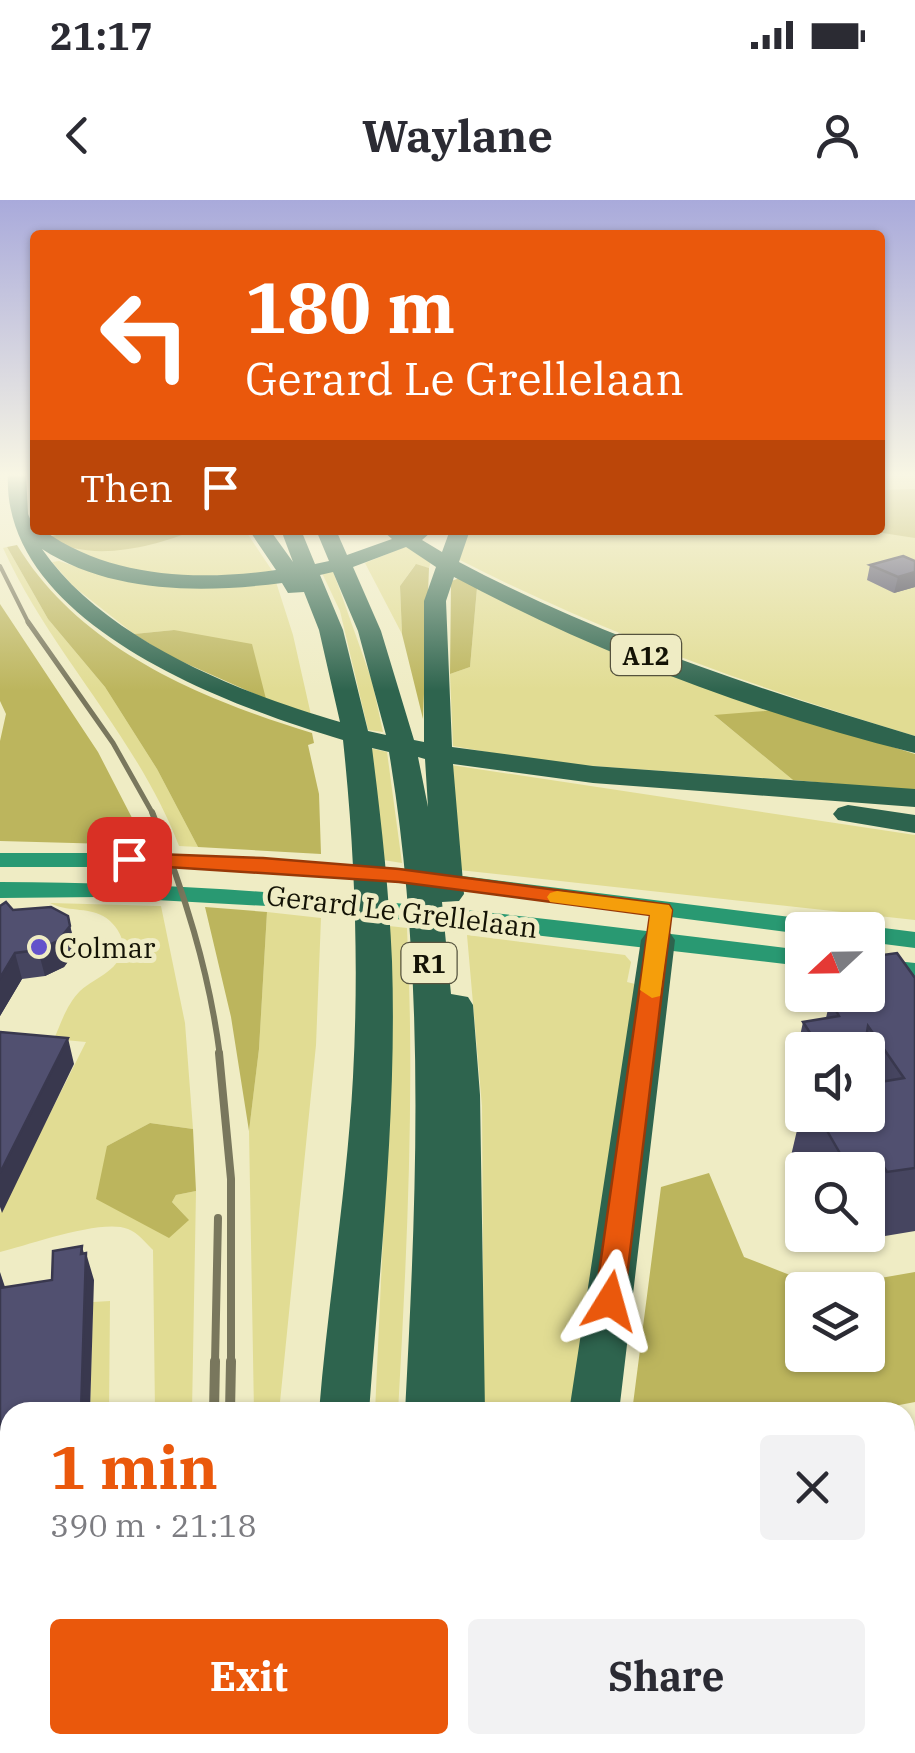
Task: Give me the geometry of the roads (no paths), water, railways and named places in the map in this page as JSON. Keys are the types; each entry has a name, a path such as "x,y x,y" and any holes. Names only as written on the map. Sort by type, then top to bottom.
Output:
{"highway":[{"path":"28,545 93,614 151,655 252,703 377,740 530,767 915,798"},
{"path":"50,545 97,567 154,578 217,581 316,570 360,559 390,545"},
{"path":"271,545 300,597 326,617"},
{"name":"R1","path":"297,545 326,617 352,718 372,890 366,1175 345,1402"},
{"name":"R1","path":"333,545 362,609 390,693 422,860 433,1013 436,1182 430,1402"},
{"name":"A12","path":"419,545 473,577 604,638 795,709 915,745"},
{"path":"453,545 434,601 434,683 461,1095 460,1402"},
{"path":"641,777 692,791 915,824"},
{"path":"595,1402 660,925"}],"street":[{"name":"Gerard Le Grellelaan","path":"0,860 68,858 263,864 399,876 541,896 785,954"},
{"name":"Gerard Le Grellelaan","path":"0,890 264,894 395,906 547,928 660,925 785,929"},
{"path":"885,936 915,940"},
{"path":"885,968 915,972"}],"railway":[{"path":"0,566 28,622"},
{"path":"28,622 113,743 152,813"},
{"path":"152,813 194,931 220,1056"},
{"path":"219,1053 231,1179 231,1361"},
{"path":"215,1363 218,1218"},
{"path":"214,1402 215,1361"},
{"path":"230,1402 231,1361"}],"place":[{"name":"Colmar","path":"39,947"}]}
